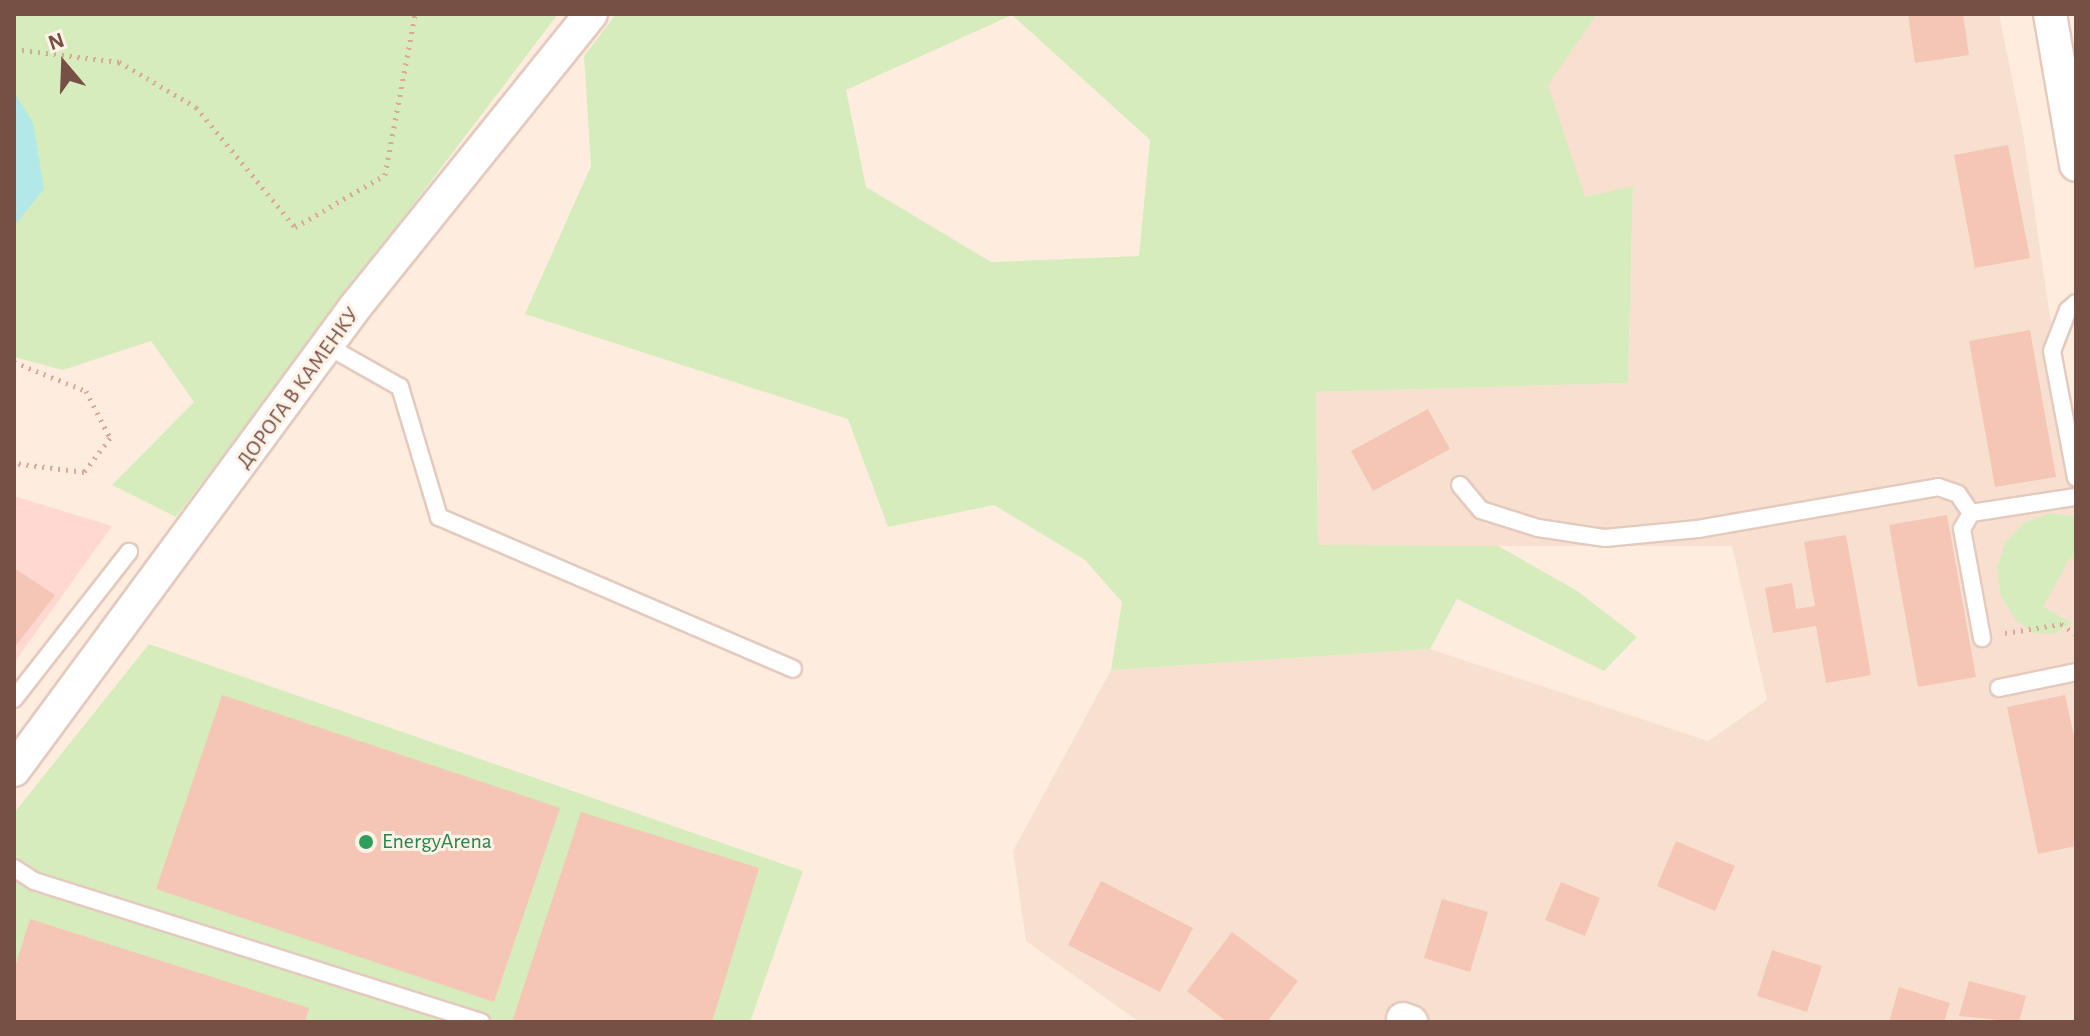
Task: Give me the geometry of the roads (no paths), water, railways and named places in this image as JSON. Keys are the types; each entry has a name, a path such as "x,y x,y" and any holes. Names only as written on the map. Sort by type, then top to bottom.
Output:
{"street":[{"name":"ДОРОГА В КАМЕНКУ","path":"14,770 329,347 591,14"},
{"path":"2050,14 2076,165"}],"lane":[{"path":"2076,303 2068,310 2052,351 2076,478"},
{"path":"329,347 400,387 439,517 793,669"},
{"path":"1460,485 1481,510 1538,528 1605,538 1698,529 1938,487 1958,494 1971,513"},
{"path":"1971,513 2076,497"},
{"path":"1971,513 1962,529 1982,638"},
{"path":"14,699 129,552"},
{"path":"1999,688 2076,672"},
{"path":"14,868 34,881 481,1022"}],"water":[{"path":"14,92 33,123 44,189 14,226"}],"place":[{"name":"EnergyArena","path":"366,842"}]}
